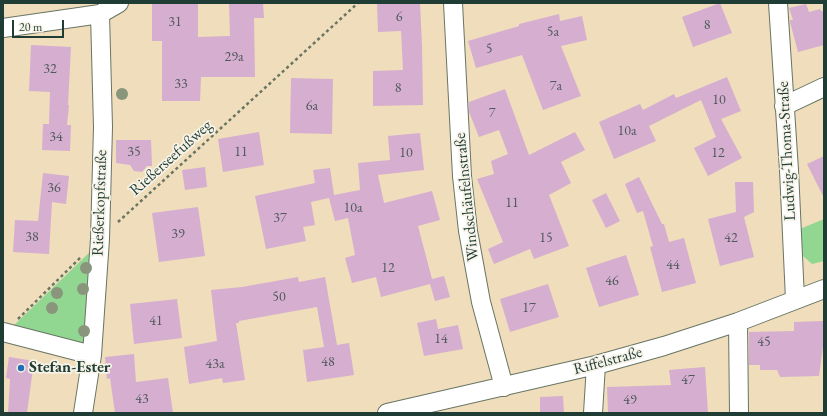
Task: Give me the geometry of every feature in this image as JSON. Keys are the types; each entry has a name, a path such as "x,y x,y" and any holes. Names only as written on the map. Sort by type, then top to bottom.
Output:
{"street":[{"path":"3,28 100,14 119,3"},
{"name":"Windschäufelnstraße","path":"453,3 462,176 468,232 481,302 504,387"},
{"name":"Ludwig-Thoma-Straße","path":"778,3 789,170 795,299"},
{"name":"Rießerkopfstraße","path":"83,413 92,355 100,239 103,127 100,14"},
{"path":"784,106 824,88"},
{"name":"Riffelstraße","path":"387,413 430,408 504,387 596,365 664,346 738,322 824,289"},
{"path":"738,322 738,413"},
{"path":"4,332 92,355"},
{"path":"593,413 596,365"}],"path":[{"name":"Rießerseefußweg","path":"4,332 100,239 358,3"}],"green space":[{"path":"824,219 824,261 812,264 803,256 800,229"},
{"path":"92,250 90,353 8,331"}],"building":[{"path":"152,3 198,3 198,37 230,36 229,3 263,3 264,18 254,18 255,77 201,77 200,101 162,101 162,41 152,41"},
{"path":"377,3 420,3 423,105 373,106 373,71 403,70 401,31 378,32"},
{"path":"720,3 732,33 693,47 682,17"},
{"path":"806,4 809,12 820,9 821,11 824,11 824,45 798,52 790,22 790,20 793,20 789,8"},
{"path":"559,14 560,21 582,16 587,40 561,46 581,96 543,110 522,55 476,68 468,41 519,26 519,24"},
{"path":"31,45 71,47 67,125 71,125 70,151 42,150 43,124 49,124 50,92 29,91"},
{"path":"727,77 741,111 721,119 742,158 708,176 694,148 716,137 701,100 649,126 656,141 614,159 599,122 640,104 643,110 674,94 676,98"},
{"path":"291,78 333,79 332,134 290,133"},
{"path":"505,89 529,155 575,132 585,150 561,162 571,183 549,195 569,246 534,259 530,249 494,264 488,249 503,242 477,179 494,174 491,161 508,154 499,130 479,137 469,112 469,102"},
{"path":"259,132 264,165 223,172 218,139"},
{"path":"420,133 424,170 378,175 384,203 432,191 440,220 418,226 432,279 444,276 450,297 435,301 430,284 381,297 376,277 352,283 345,258 355,255 348,218 335,221 329,198 311,202 315,225 303,227 306,241 266,249 255,196 315,183 313,170 330,168 334,195 360,190 358,163 390,160 388,136"},
{"path":"116,140 151,140 152,166 147,166 142,172 134,171 130,165 116,163"},
{"path":"824,156 824,198 807,164"},
{"path":"205,167 207,187 185,190 182,170"},
{"path":"43,173 69,176 66,204 52,202 49,254 13,252 15,220 38,221"},
{"path":"639,177 662,224 664,224 669,242 684,238 696,283 662,292 650,247 653,246 643,211 637,213 625,184"},
{"path":"735,182 753,182 754,212 744,217 754,257 720,266 708,219 736,212"},
{"path":"606,193 620,221 606,228 592,200"},
{"path":"198,207 205,256 159,262 152,213"},
{"path":"626,255 639,295 599,307 586,268"},
{"path":"298,277 299,282 325,277 337,345 349,343 354,375 307,382 303,350 324,347 317,307 239,321 239,323 236,323 245,380 223,383 222,378 189,384 184,347 217,341 211,290 242,287"},
{"path":"548,284 559,317 510,332 500,299"},
{"path":"177,299 182,338 134,344 130,304"},
{"path":"436,319 438,329 458,325 463,349 424,356 417,323"},
{"path":"824,321 824,339 819,376 780,377 777,370 760,370 760,365 749,365 749,332 794,331 794,322"},
{"path":"134,354 136,382 168,378 173,413 115,413 110,378 107,379 105,357"},
{"path":"9,357 34,361 27,413 8,413 10,379 6,378"},
{"path":"705,367 708,413 608,413 607,387 671,385 669,370"},
{"path":"563,396 564,413 540,413 540,397"}],"place":[{"name":"Stefan-Ester","path":"21,368"}]}
